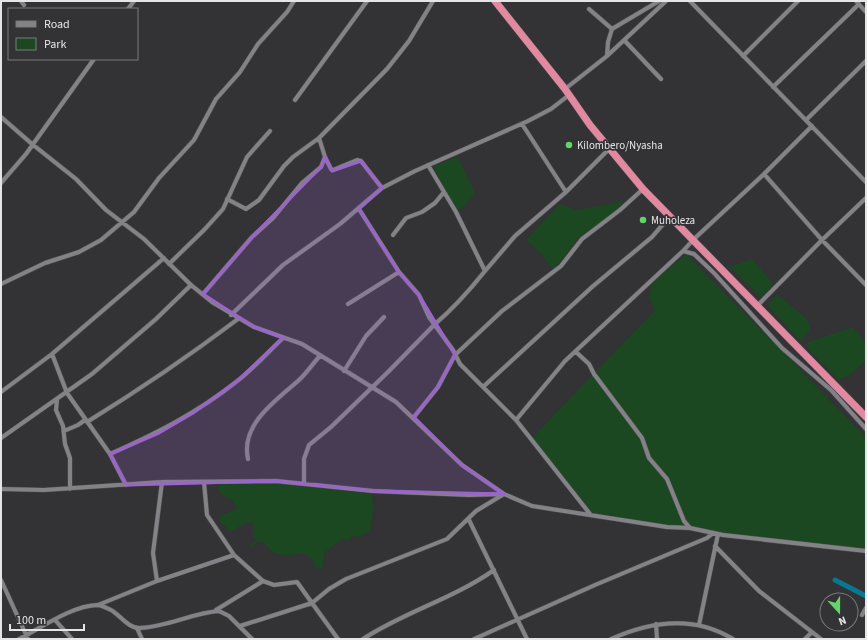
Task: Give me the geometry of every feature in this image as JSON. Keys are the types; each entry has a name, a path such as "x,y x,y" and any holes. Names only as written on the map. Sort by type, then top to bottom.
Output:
{"highway":[{"path":"495,1 567,92 609,150 643,189 694,239 866,416"}],"street":[{"path":"21,1 24,5"},
{"path":"1,284 44,263 79,252 101,240 134,212 159,178 194,140 216,99 240,72 258,44 287,12 294,1"},
{"path":"295,100 367,1"},
{"path":"227,199 246,209 259,200 293,156 319,138 386,69 409,42 433,1"},
{"path":"607,56 608,42 612,30 659,1"},
{"path":"231,315 283,265 359,209 382,188 428,165 522,124 551,109 567,92 666,1"},
{"path":"690,1 866,182"},
{"path":"743,56 798,1"},
{"path":"773,87 857,2 866,12"},
{"path":"589,9 612,30"},
{"path":"624,40 662,79"},
{"path":"1,183 32,144 93,60"},
{"path":"806,120 866,61"},
{"path":"1,117 76,179 106,210 144,239 191,285 231,315 254,327 302,344 371,388 396,402 414,417 446,452 504,494 532,506 667,527 690,528 718,534 866,551"},
{"path":"522,124 566,192"},
{"path":"516,420 554,372 684,251 694,239 764,174 812,126"},
{"path":"169,264 205,230 223,209 247,157 270,131"},
{"path":"319,138 325,157 331,169 333,170 357,160 361,161 382,188"},
{"path":"304,484 304,459 309,445 331,427 465,296 515,236 566,192 609,150"},
{"path":"203,294 252,237 273,218 302,183 321,167 325,157"},
{"path":"428,165 456,212 485,271"},
{"path":"764,174 822,240 866,285"},
{"path":"414,417 438,387 455,355 502,311 561,266 582,238 620,210 643,189"},
{"path":"393,235 406,218 422,212 434,203 444,192"},
{"path":"758,305 866,198"},
{"path":"359,209 399,272 420,295 435,324 460,364 516,420 590,514"},
{"path":"483,387 592,287 652,237 670,216"},
{"path":"684,251 694,254 714,273 742,306 782,348 831,390 866,429"},
{"path":"1,392 52,354 164,258"},
{"path":"348,304 399,272"},
{"path":"1,438 66,394 92,374 156,319 191,285"},
{"path":"344,371 366,336 384,317"},
{"path":"64,431 78,426 190,355 238,319"},
{"path":"110,454 159,433 192,413 237,381 283,338"},
{"path":"576,352 589,364 594,374 642,438 649,458 667,479 684,521 690,528"},
{"path":"52,354 66,394 110,454 126,485"},
{"path":"248,459 246,443 256,423 270,406 301,378 320,356"},
{"path":"57,400 56,410 64,431 65,444 70,458 70,488"},
{"path":"1,489 44,490 162,482 276,481 373,491 480,495 504,494"},
{"path":"157,581 153,553 162,482"},
{"path":"204,482 207,515 234,556 263,581 274,584 297,582 338,639"},
{"path":"240,626 312,603 329,589 346,579 447,539 469,520 476,511 504,494"},
{"path":"469,520 473,532 494,570 527,639"},
{"path":"474,639 707,538 712,533"},
{"path":"699,625 718,534"},
{"path":"715,546 759,591 821,639"},
{"path":"19,639 27,637 38,628 74,612 98,605 157,581 234,556"},
{"path":"363,639 383,626 472,585 494,570"},
{"path":"1,580 27,637"},
{"path":"137,628 171,623 214,611 263,581"},
{"path":"98,605 114,612 126,622 137,628 142,639"},
{"path":"862,615 866,608"},
{"path":"214,611 224,612 252,639"},
{"path":"55,620 72,639"},
{"path":"656,624 657,639"},
{"path":"611,639 634,629 656,624 699,625 722,632 733,639"},
{"path":"805,639 812,632"}],"highlighted area":[{"path":"325,157 332,171 361,161 382,188 359,209 399,272 419,295 455,355 438,387 414,417 462,465 504,494 373,491 276,481 126,485 110,454 159,433 193,413 237,381 283,338 254,327 203,294 252,237 321,167"}],"green space":[{"path":"458,157 475,193 461,209 456,209 433,166"},
{"path":"630,200 582,235 553,269 540,252 526,240 559,204 577,210"},
{"path":"686,254 866,437 866,550 722,534 590,512 531,439 655,310 649,299 652,283"},
{"path":"752,259 773,284 761,297 729,267"},
{"path":"777,294 807,319 811,330 800,341 767,305"},
{"path":"853,327 866,343 866,360 850,375 838,380 807,348 808,342"},
{"path":"221,481 276,481 372,491 373,508 370,531 358,537 352,536 348,540 342,539 324,553 323,567 319,569 315,567 312,558 303,553 285,556 272,552 264,543 259,542 250,547 249,546 257,540 253,536 253,522 245,523 231,532 219,521 221,515 237,508 233,501 220,493 218,486"}],"waterway":[{"path":"835,580 866,596"}],"place":[{"name":"Kilombero/Nyasha","path":"569,145"},
{"name":"Muholeza","path":"643,220"}]}
